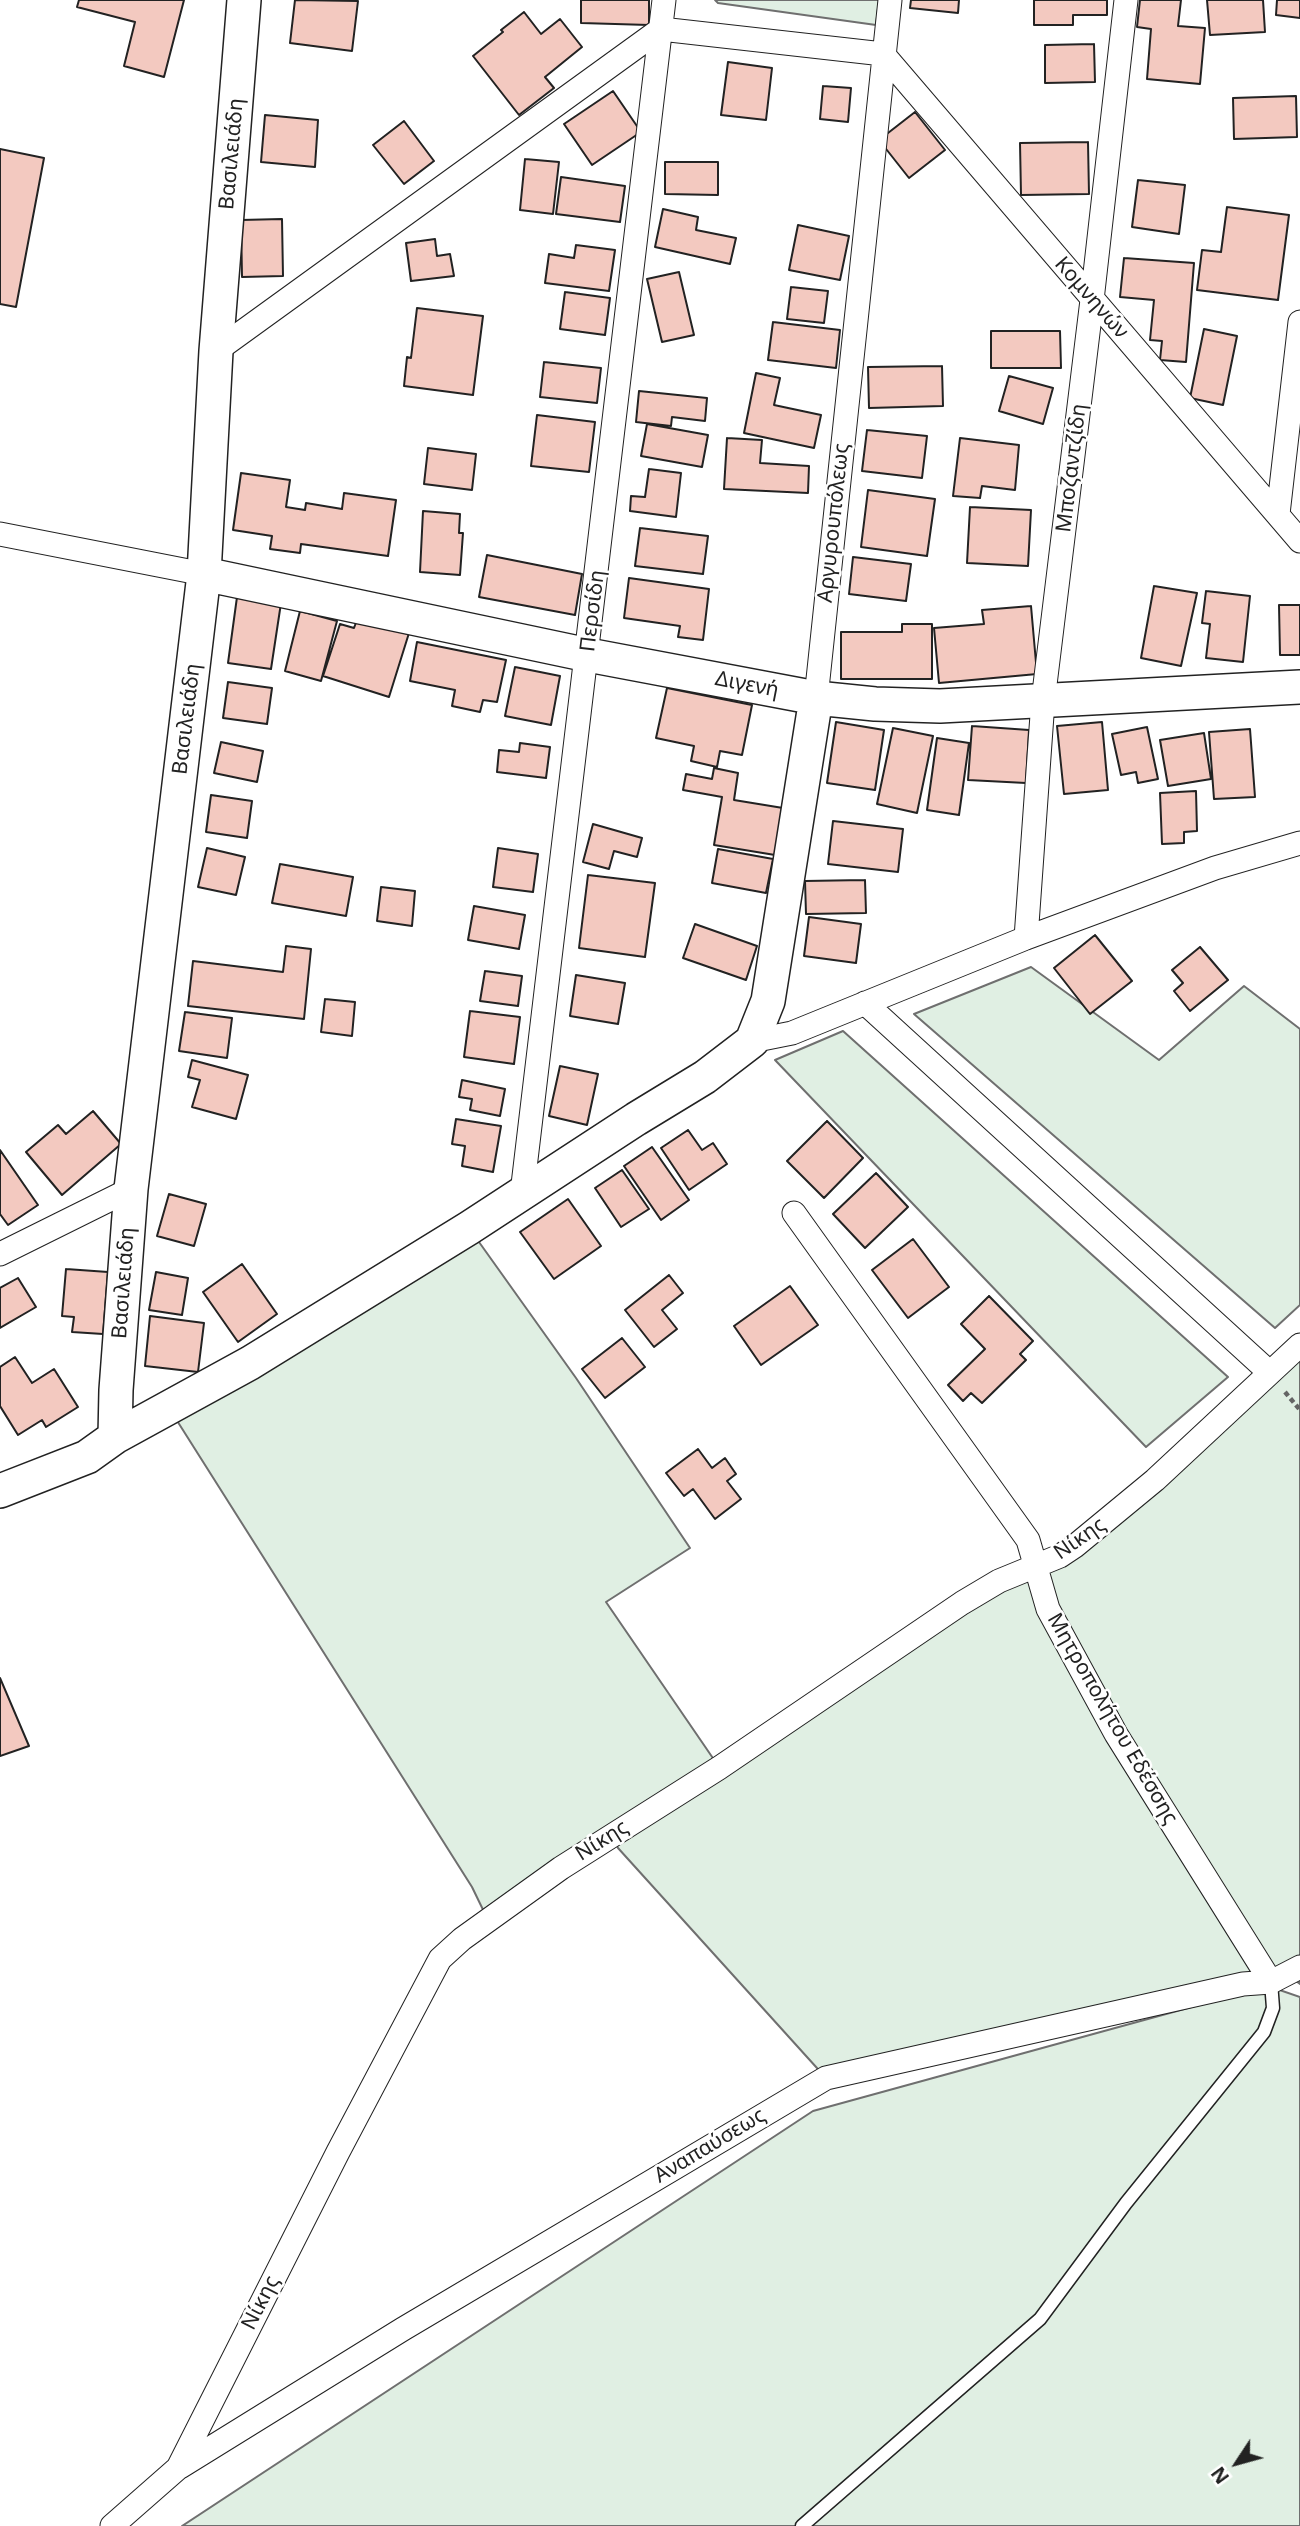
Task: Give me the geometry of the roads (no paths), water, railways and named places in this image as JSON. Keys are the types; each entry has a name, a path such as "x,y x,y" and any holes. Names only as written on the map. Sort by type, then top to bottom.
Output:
{"street":[{"name":"Βασιλειάδη","path":"115,1437 131,1189 204,574 216,351 244,0"},
{"name":"Περσίδη","path":"522,1194 664,0"},
{"name":"Αργυρουπόλεως","path":"752,1041 768,1001 816,698 890,0"},
{"name":"Μποζαντζίδη","path":"1026,938 1043,701 1126,0"},
{"path":"216,351 662,29 884,54"},
{"name":"Κομνηνών","path":"884,54 1300,541"},
{"path":"1278,514 1300,322"},
{"path":"0,534 204,574"},
{"name":"Διγενή","path":"204,574 588,655 816,698 875,704 940,706 1300,687"},
{"path":"0,1491 76,1462 115,1437 250,1363 705,1077 752,1041 792,1033 1026,938 1215,868 1300,843"},
{"path":"865,1003 1269,1373"},
{"path":"0,1254 131,1189"},
{"name":"Μητροπολήτου Εδέσσης","path":"794,1213 1028,1540 1048,1609 1116,1734 1271,1982"},
{"name":"Νίκης","path":"112,2526 178,2468 338,2152 440,1959 462,1939 561,1868 719,1768 962,1603 999,1581 1060,1556 1155,1480 1300,1345"},
{"name":"Αναπαύσεως","path":"178,2468 403,2329 826,2078 1243,1984 1271,1982 1300,1967"}],"lane":[{"path":"802,2526 1040,2319 1126,2203 1264,2032 1273,2008 1271,1982"}]}
